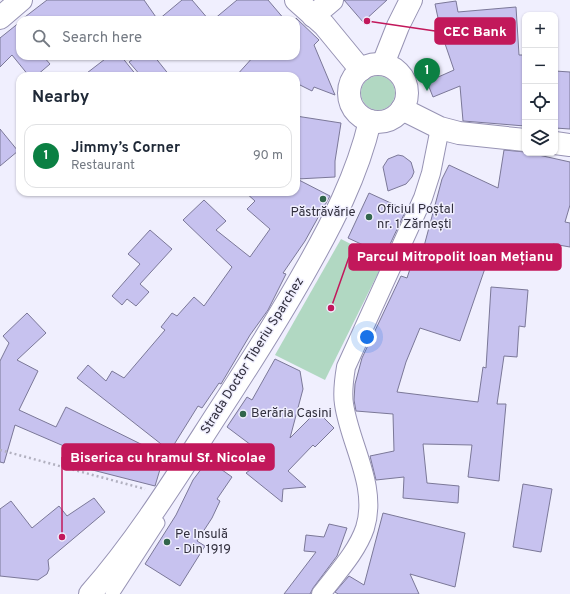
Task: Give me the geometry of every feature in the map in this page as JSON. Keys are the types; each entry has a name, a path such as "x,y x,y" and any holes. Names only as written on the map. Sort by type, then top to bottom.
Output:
{"main road":[{"path":"0,18 21,0"},
{"path":"296,0 335,37 361,70"},
{"path":"313,16 332,0"},
{"path":"383,64 398,26 411,0"},
{"path":"383,64 398,72 403,79 407,89 406,99 402,109 388,120 370,121 356,112 349,98 349,87 354,77 361,70 369,66 383,64"},
{"path":"402,109 440,128 459,133 522,140"},
{"name":"Strada Doctor Tiberiu Sparchez","path":"90,594 112,585 165,494 291,297 341,205 362,154 370,121"},
{"path":"558,143 570,145"}],"street":[{"path":"322,594 355,546 364,529 368,513 369,499 365,479 343,402 343,385 346,367 423,198 432,173 440,128"},
{"path":"112,585 299,302 350,210 341,205"}],"path":[{"path":"0,450 165,494"}],"green space":[{"path":"375,76 381,76 385,77 392,83 395,93 394,100 388,107 381,110 375,110 371,109 364,103 361,96 361,90 362,86 368,79"},
{"path":"341,239 384,261 325,380 275,355"}],"building":[{"path":"47,0 144,0 155,16 26,16"},
{"path":"182,0 192,0 206,16 163,16"},
{"path":"237,0 268,0 282,16 218,16"},
{"path":"344,0 387,0 363,22"},
{"path":"456,1 458,12 516,7 519,55 522,55 522,126 463,121 460,86 433,97 427,82 454,70 441,32 435,4"},
{"path":"300,22 319,40 314,45 335,95 314,87 312,91 300,85 300,72 240,72 250,60 300,60"},
{"path":"16,25 16,60 12,55 0,67 0,38"},
{"path":"16,60 46,60 50,64 41,72 26,72"},
{"path":"104,60 124,60 134,72 88,72"},
{"path":"132,60 157,60 167,72 138,72 129,62"},
{"path":"558,71 570,72 570,129 558,128"},
{"path":"300,117 341,123 335,161 335,177 300,179"},
{"path":"0,129 16,149 16,153 0,166"},
{"path":"504,150 522,152 522,156 543,156 570,162 570,205 565,222 570,223 570,247 553,244 549,264 494,253 494,249 492,248 460,341 420,328 406,362 397,392 478,402 483,367 486,368 491,287 528,290 525,327 519,326 517,357 504,356 497,404 506,404 499,481 468,477 472,445 423,444 427,483 459,486 458,503 403,498 404,477 376,480 370,456 394,451 393,414 356,411 354,400 355,384 362,358 401,276 407,278 417,248 423,250 442,179 449,165 498,188"},
{"path":"398,155 403,156 411,162 414,172 406,184 388,191 383,167 388,159"},
{"path":"300,181 330,196 305,241 283,273 286,274 268,310 250,335 221,384 219,383 202,408 198,406 170,451 77,378 88,365 106,381 112,371 124,378 165,330 161,327 172,313 177,316 194,297 204,306 232,267 183,220 204,200 226,221 216,230 250,257 270,229 247,209 255,201 249,196 300,196"},
{"path":"369,193 406,210 385,255 348,238"},
{"path":"150,230 172,249 140,284 149,292 136,306 127,299 122,305 112,296 140,264 128,254"},
{"path":"27,313 46,333 17,360 38,371 19,410 56,427 66,407 167,457 161,466 155,486 69,464 73,450 15,425 4,463 0,462 0,361 9,343 3,336"},
{"path":"275,359 300,371 303,389 290,438 317,411 334,428 315,447 313,445 288,471 306,487 283,489 282,502 246,473 267,457 227,427 247,397 252,400"},
{"path":"208,460 232,477 217,499 220,501 212,518 197,541 205,546 180,586 145,564 176,515 193,480"},
{"path":"523,484 552,489 541,552 513,547"},
{"path":"94,498 105,512 48,560 49,569 47,574 38,580 0,576 0,509 11,501 32,528 59,506 67,516"},
{"path":"383,513 465,533 455,587 410,574 419,594 338,594 335,592 349,576 364,585"},
{"path":"329,524 347,528 337,556 310,594 284,594 316,552 304,551 306,535 324,537"}],"place":[{"name":"CEC Bank","path":"367,21"},
{"name":"Jimmy’s Corner","path":"427,91"},
{"name":"Păstrăvărie","path":"323,199"},
{"name":"Oficiul Poștal nr. 1 Zărnești","path":"369,217"},
{"name":"Parcul Mitropolit Ioan Mețianu","path":"331,308"},
{"name":"Berăria Casini","path":"243,414"},
{"name":"Biserica cu hramul Sf. Nicolae","path":"62,537"},
{"name":"Pe Insulă - Din 1919","path":"167,542"}]}
